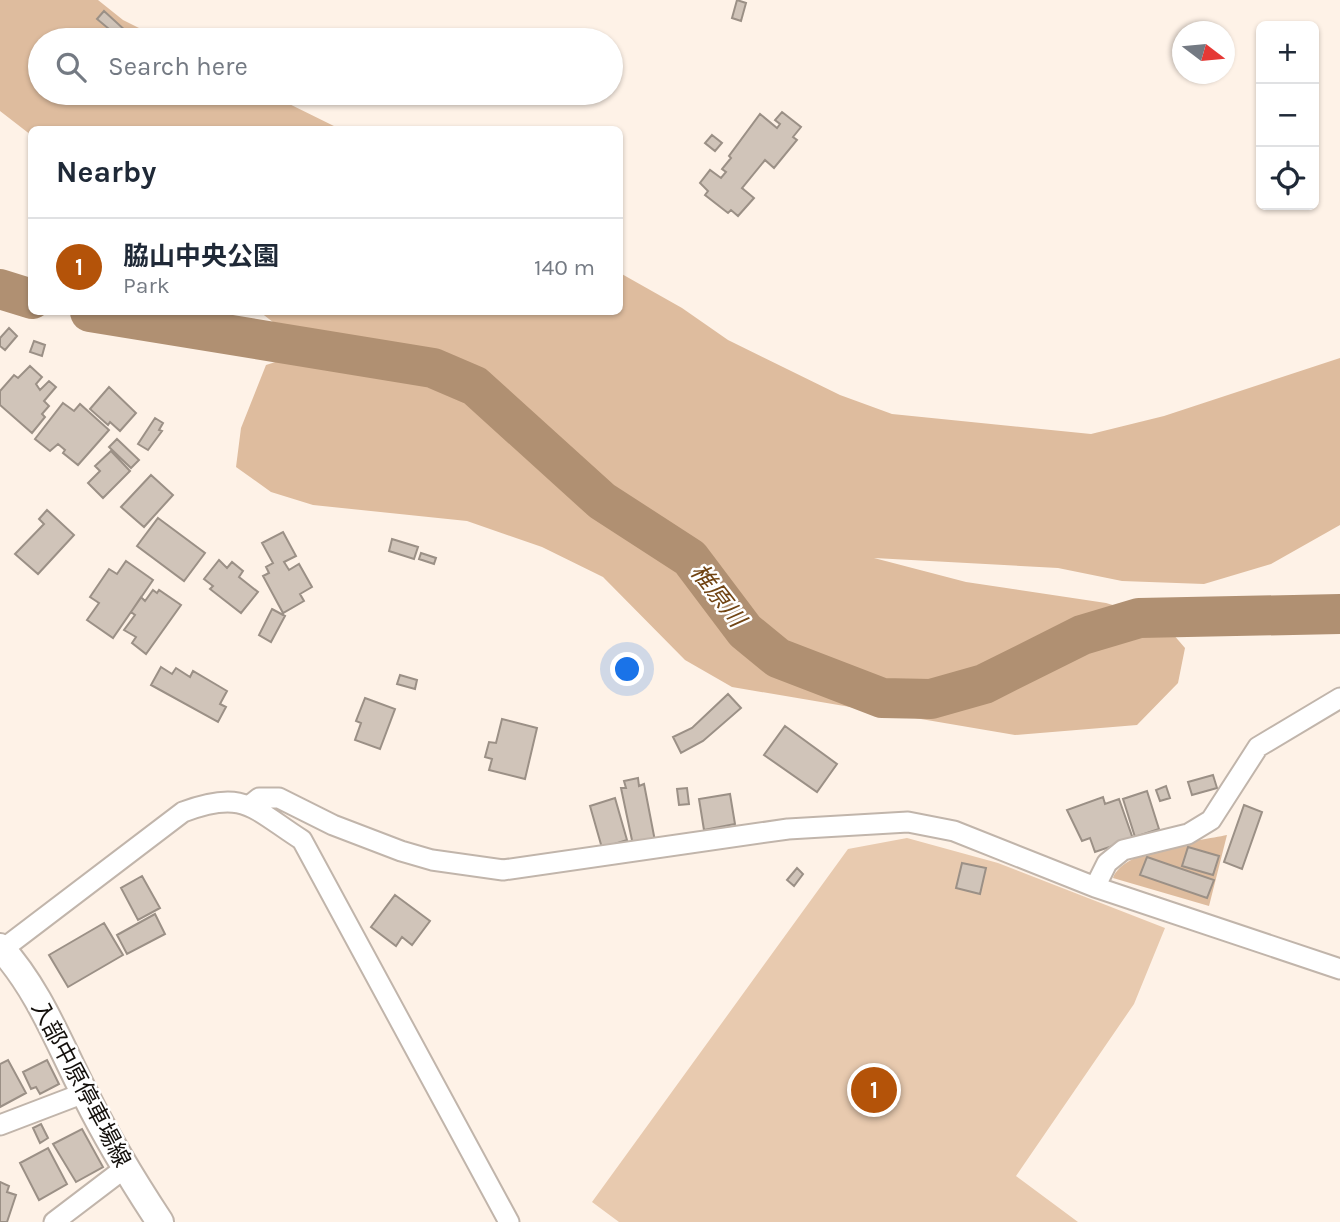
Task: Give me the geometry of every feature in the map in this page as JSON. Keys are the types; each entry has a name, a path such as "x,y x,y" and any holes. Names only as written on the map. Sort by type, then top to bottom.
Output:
{"main road":[{"name":"入部中原停車場線","path":"1,948 48,1020 125,1168 160,1222"}],"street":[{"path":"1095,887 1107,863 1123,850 1188,834 1211,820 1258,747 1340,698"},
{"path":"249,806 259,798 279,798 333,825 401,851 432,860 503,870 788,829 908,822 954,831 1095,887 1340,969"},
{"path":"1,948 183,812 210,802 237,800 249,806 302,840 509,1222"},
{"path":"0,1125 84,1093"},
{"path":"54,1222 125,1168"}],"shaded area":[{"path":"0,0 98,0 123,20 139,28 28,28 28,105 291,105 334,126 28,126 28,133 0,111"},
{"path":"623,275 682,308 728,340 840,395 892,414 1091,434 1164,416 1340,358 1340,525 1271,564 1204,584 1122,581 1058,568 874,558 966,582 1106,603 1160,619 1185,648 1178,683 1137,725 1015,735 732,687 685,660 603,577 542,547 467,521 313,505 271,492 236,467 241,428 266,365 310,351 264,315 623,315"},
{"path":"1227,835 1209,906 1113,878 1120,868 1146,853"},
{"path":"907,838 998,863 1165,928 1134,1004 1016,1176 1078,1222 619,1222 592,1202 848,849"}],"building":[{"path":"737,0 746,3 741,21 732,18"},
{"path":"104,11 123,28 108,28 97,19"},
{"path":"782,112 801,127 793,137 797,140 774,168 765,160 742,188 754,198 738,216 731,210 728,213 705,195 708,191 700,183 710,170 721,178 726,172 722,169 731,158 729,156 760,114 777,128 780,124 775,120"},
{"path":"712,135 722,143 715,151 705,143"},
{"path":"9,328 17,336 5,350 0,346 0,338"},
{"path":"34,341 45,345 42,356 30,352"},
{"path":"30,366 42,377 36,384 40,390 49,381 56,387 44,401 49,406 42,414 45,417 32,433 0,405 0,391 14,375 18,378"},
{"path":"109,387 136,413 120,431 110,422 108,425 90,409"},
{"path":"63,403 74,411 80,404 109,430 78,465 63,453 65,450 58,444 50,451 35,439"},
{"path":"155,418 163,423 159,430 162,431 148,450 138,444"},
{"path":"117,439 139,460 131,468 109,447"},
{"path":"111,451 130,471 103,498 88,483 100,471 95,466"},
{"path":"151,475 173,495 144,527 121,507"},
{"path":"47,510 74,535 38,574 15,554 44,524 39,519"},
{"path":"158,518 205,553 184,581 137,546"},
{"path":"283,532 296,556 284,562 289,570 299,564 312,587 300,594 304,601 283,613 263,576 269,573 266,567 273,563 262,543"},
{"path":"392,539 418,547 414,559 389,551"},
{"path":"421,553 436,558 434,564 419,559"},
{"path":"219,560 227,568 232,562 243,571 239,577 258,592 241,613 210,589 213,586 204,579"},
{"path":"126,561 153,580 113,638 87,620 99,603 90,597 109,569 117,574"},
{"path":"153,590 157,593 159,590 181,605 146,654 132,643 136,637 124,630 135,615 131,612 141,597 145,601"},
{"path":"272,609 285,616 271,642 259,635"},
{"path":"161,667 172,674 176,668 190,677 193,671 227,691 220,704 226,707 218,722 151,685"},
{"path":"400,675 417,680 415,689 397,684"},
{"path":"728,694 741,708 703,741 681,753 673,737 692,728"},
{"path":"365,698 395,709 380,749 355,740 361,723 356,721"},
{"path":"502,719 537,728 525,779 489,770 492,759 485,757 489,742 496,743"},
{"path":"785,726 837,764 817,792 764,755"},
{"path":"1213,775 1217,788 1192,795 1188,782"},
{"path":"638,778 639,786 644,784 655,841 633,845 621,788 626,788 624,781"},
{"path":"1166,786 1170,798 1160,801 1156,790"},
{"path":"687,788 689,804 679,805 677,789"},
{"path":"1147,791 1159,829 1135,837 1123,799"},
{"path":"730,794 735,824 704,830 699,799"},
{"path":"1103,797 1105,804 1119,799 1133,839 1095,852 1090,838 1082,841 1067,810"},
{"path":"615,798 627,840 602,848 590,806"},
{"path":"1244,805 1262,812 1242,869 1224,862"},
{"path":"1188,847 1219,856 1213,875 1182,866"},
{"path":"1147,857 1214,880 1207,898 1140,875"},
{"path":"962,863 986,868 980,894 956,888"},
{"path":"797,868 803,874 794,886 787,880"},
{"path":"142,876 160,908 138,920 121,888"},
{"path":"395,895 430,921 412,945 402,937 396,946 371,927"},
{"path":"155,914 165,934 127,954 117,935"},
{"path":"104,923 123,955 68,987 49,955"},
{"path":"8,1060 26,1093 0,1107 0,1064"},
{"path":"47,1060 59,1084 40,1094 36,1087 31,1089 23,1072"},
{"path":"41,1124 48,1138 40,1143 33,1128"},
{"path":"82,1129 103,1167 76,1182 53,1144"},
{"path":"48,1148 67,1184 39,1200 20,1163"},
{"path":"0,1182 9,1186 7,1192 16,1195 7,1222 0,1222"}],"waterway":[{"name":"椎原川","path":"0,289 28,298"},
{"name":"椎原川","path":"108,315 433,368 475,386 602,501 690,558 745,631 778,658 882,698 931,699 984,684 1082,635 1139,618 1340,614"}],"place":[{"name":"脇山中央公園","path":"874,1090"}]}
